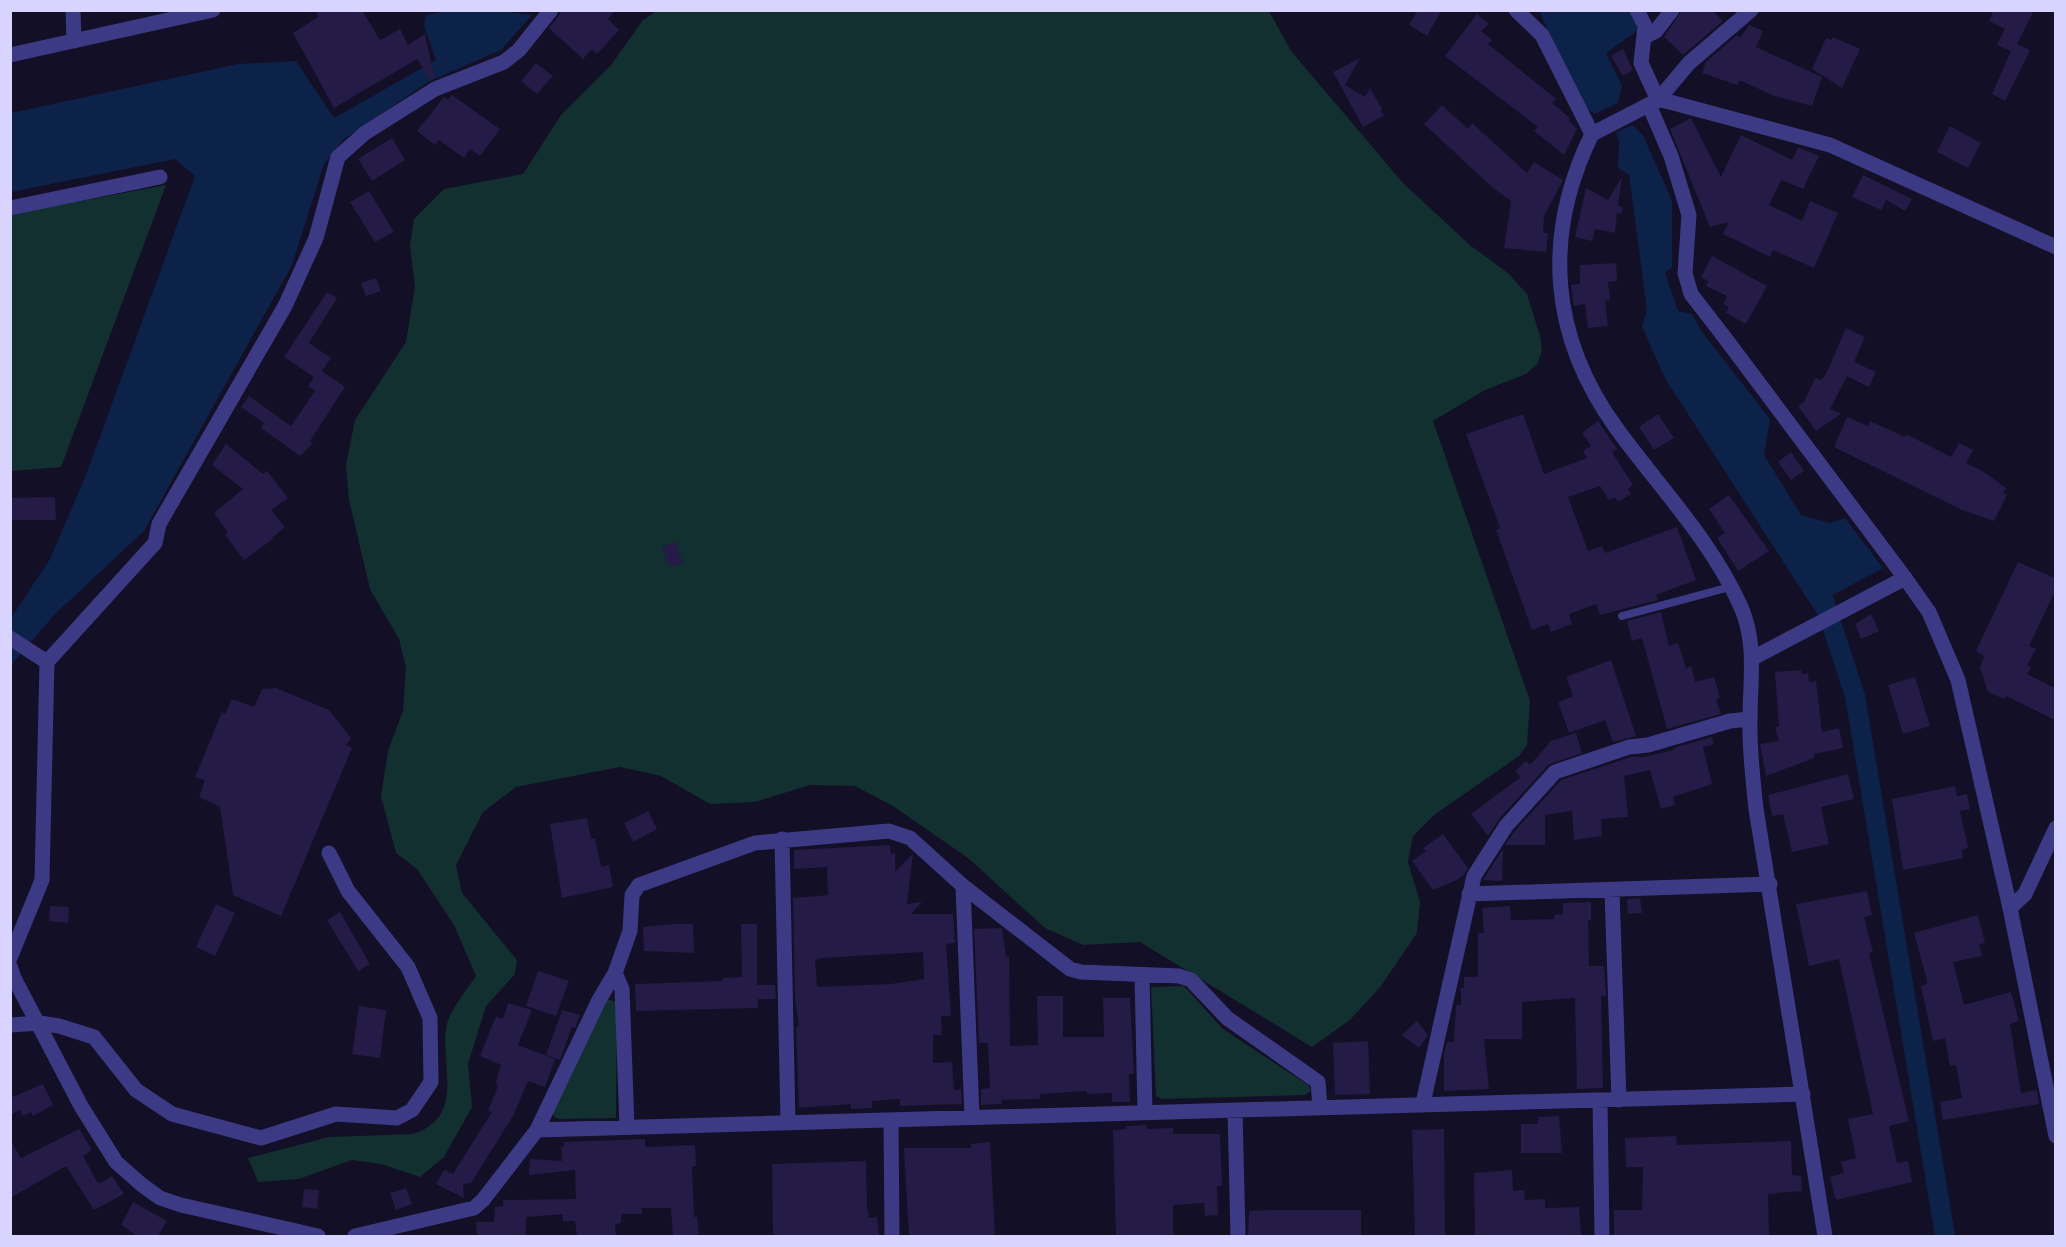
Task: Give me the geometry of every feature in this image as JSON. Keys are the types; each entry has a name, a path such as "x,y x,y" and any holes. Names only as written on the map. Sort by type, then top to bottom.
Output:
{"street":[{"path":"73,10 74,41"},
{"path":"10,55 213,10"},
{"path":"10,958 42,880 47,662 155,543 159,524 285,306 304,266 316,238 338,157 365,133 435,89 504,62 519,50 551,10"},
{"path":"1516,10 1542,35 1592,134"},
{"path":"1637,10 1641,16 1646,36 1641,63 1689,215 1685,273 1691,294 1929,612 1958,680 2010,908 2055,1136"},
{"path":"1646,36 1656,31 1672,10"},
{"path":"1751,10 1689,63 1654,102 1592,134 1563,218 1558,275 1565,322 1580,364 1615,427 1720,565 1750,631 1753,658 1750,719 1756,809 1825,1236"},
{"path":"1654,102 1693,106 1830,145 2055,247"},
{"path":"10,208 160,177"},
{"path":"1753,658 1905,578"},
{"path":"10,638 47,662"},
{"path":"1423,1103 1474,876 1506,826 1555,772 1629,747 1648,745 1730,721 1750,719"},
{"path":"2010,908 2025,894 2055,828"},
{"path":"355,1236 474,1208 483,1200 537,1130 599,1000 615,973 630,931 632,895 639,885 755,843 782,839 889,831 909,838 963,886 1070,969 1081,972 1179,976 1191,980 1227,1018 1318,1082 1320,1107"},
{"path":"782,839 788,1122"},
{"path":"10,1025 40,1023 59,1026 94,1037 136,1090 172,1114 261,1138 277,1135 336,1114 397,1118 412,1110 431,1082 430,1018 408,967 348,891 329,853"},
{"path":"1470,894 1770,885"},
{"path":"963,886 972,1117"},
{"path":"1612,891 1619,1100"},
{"path":"10,966 14,978 40,1023 81,1106 116,1162 141,1185 160,1198 181,1205 318,1236"},
{"path":"615,973 622,989 627,1128"},
{"path":"1142,975 1145,1113"},
{"path":"537,1130 1235,1111 1423,1103 1803,1094"},
{"path":"1600,1100 1602,1236"},
{"path":"1235,1111 1238,1236"},
{"path":"891,1120 892,1236"}],"lane":[{"path":"1622,616 1730,587"}],"green space":[{"path":"657,11 1269,11 1291,51 1403,183 1471,246 1508,273 1527,294 1540,336 1542,351 1537,364 1526,374 1485,390 1433,421 1530,701 1527,745 1519,756 1434,815 1413,836 1408,862 1420,902 1417,933 1381,986 1350,1020 1312,1047 1140,942 1083,945 1045,928 968,858 893,806 855,786 810,785 755,802 710,804 661,776 620,767 516,787 483,812 456,865 462,893 517,960 515,974 486,1006 468,1064 472,1107 444,1157 420,1177 381,1164 352,1160 299,1179 258,1182 248,1158 329,1137 413,1134 430,1126 440,1115 446,1101 445,1039 447,1024 455,1006 476,976 454,925 417,869 396,853 381,796 388,751 403,711 406,667 399,639 370,589 349,500 346,465 355,420 406,342 415,286 410,246 414,219 444,189 523,174 561,115 611,65 643,20"},
{"path":"166,185 61,467 11,471 11,214"},
{"path":"1184,986 1223,1029 1308,1085 1311,1091 1305,1095 1161,1099 1156,1096 1151,987"},
{"path":"606,999 617,1002 616,1118 559,1119 554,1117 552,1111"}],"water":[{"path":"453,10 493,10 532,15 501,50 428,82 344,139 324,164 292,265 144,531 54,615 11,665 11,618 50,559 86,475 195,176 175,159 11,192 11,113 238,64 296,61 334,118 436,60 424,26 426,15"},
{"path":"1539,11 1629,11 1635,17 1637,31 1606,53 1622,86 1618,103 1595,114 1584,107"},
{"path":"1632,125 1643,135 1672,201 1672,267 1665,273 1678,311 1692,314 1702,332 1770,419 1764,455 1801,515 1830,523 1845,518 1883,568 1831,596 1834,607 1817,614 1666,380 1642,327 1647,310 1629,175 1618,168 1619,141 1616,132"}],"building":[{"path":"316,10 362,10 380,40 400,29 408,45 425,34 435,79 430,80 417,59 334,108 293,33 318,17"},
{"path":"563,10 615,10 608,19 619,30 597,54 592,49 583,59 549,28"},
{"path":"1418,10 1442,10 1427,36 1409,25"},
{"path":"1682,10 1712,10 1723,21 1683,55 1664,37"},
{"path":"1994,10 2034,10 2017,44 2030,50 2005,101 1992,94 2011,51 1997,45 2005,29 1989,21"},
{"path":"1477,14 1489,24 1481,31 1492,40 1488,44 1556,99 1552,103 1570,118 1569,121 1577,129 1564,155 1534,131 1538,127 1445,56"},
{"path":"1749,25 1763,31 1756,47 1822,77 1812,106 1774,96 1742,81 1739,81 1737,85 1702,73 1706,62 1737,35 1740,38"},
{"path":"1833,37 1860,49 1842,88 1812,69 1826,38 1831,40"},
{"path":"1623,49 1633,70 1623,76 1611,56"},
{"path":"1360,58 1345,85 1365,97 1370,88 1382,109 1381,112 1385,115 1363,127 1333,72"},
{"path":"536,63 553,76 537,94 521,81"},
{"path":"452,95 500,129 480,156 470,149 464,158 439,140 435,145 417,131 444,97 448,100"},
{"path":"1442,105 1468,129 1472,123 1527,173 1534,162 1563,180 1544,216 1543,233 1548,233 1546,252 1504,248 1511,201 1493,188 1424,124"},
{"path":"1691,118 1721,177 1741,135 1792,160 1798,147 1819,156 1803,189 1781,180 1769,205 1802,221 1810,201 1838,213 1814,268 1773,250 1770,257 1723,234 1729,222 1710,227 1670,129"},
{"path":"1950,126 1981,143 1968,168 1937,152"},
{"path":"392,138 405,160 372,181 358,159"},
{"path":"1863,175 1912,199 1905,211 1886,200 1881,210 1852,197"},
{"path":"1622,177 1618,205 1623,208 1621,214 1617,213 1615,233 1595,229 1592,241 1575,237 1586,188 1608,200"},
{"path":"369,191 394,232 375,242 350,202"},
{"path":"1712,256 1767,286 1746,324 1726,313 1729,307 1723,304 1727,296 1706,286 1708,281 1701,277"},
{"path":"1616,263 1617,281 1608,282 1610,300 1605,301 1608,326 1588,328 1585,304 1574,306 1571,285 1580,284 1580,265"},
{"path":"376,278 381,291 366,296 361,283"},
{"path":"327,292 337,298 309,343 331,358 322,371 345,387 310,441 313,443 300,456 261,428 264,423 241,407 249,396 291,426 315,391 308,386 314,377 284,357"},
{"path":"1846,328 1865,337 1854,362 1876,372 1869,387 1847,376 1830,409 1841,414 1816,431 1798,406 1804,402 1815,378 1821,380 1826,374"},
{"path":"1523,414 1544,474 1587,458 1583,451 1591,446 1582,433 1598,421 1617,449 1612,452 1633,485 1628,489 1631,494 1618,502 1615,497 1609,500 1600,486 1568,497 1588,551 1602,546 1605,553 1677,527 1696,580 1656,595 1658,600 1600,615 1596,604 1569,614 1572,624 1551,632 1548,624 1532,630 1496,530 1500,528 1466,434"},
{"path":"1658,414 1674,438 1654,450 1639,427"},
{"path":"1847,417 1868,426 1870,421 1905,437 1906,434 1951,457 1959,443 1973,450 1966,463 1984,472 2006,488 2003,493 2007,495 1994,521 1962,510 1834,447"},
{"path":"226,444 263,474 267,471 288,498 271,510 285,527 273,539 244,560 225,535 228,533 214,513 243,489 212,465"},
{"path":"1791,452 1804,471 1791,480 1778,462"},
{"path":"1729,495 1769,551 1738,571 1717,538 1725,533 1709,509"},
{"path":"55,497 56,520 10,520 10,498"},
{"path":"676,542 683,563 669,567 662,547"},
{"path":"2018,562 2055,578 2055,591 2029,646 2036,649 2027,665 2031,667 2027,674 2055,688 2055,720 2006,696 2004,699 1988,692 1980,667 1984,656 1976,651"},
{"path":"1661,612 1669,646 1678,643 1686,668 1691,666 1695,682 1714,677 1720,698 1716,699 1721,714 1667,729 1642,638 1632,641 1627,621"},
{"path":"1871,614 1879,631 1861,639 1855,624"},
{"path":"1611,660 1636,736 1613,742 1605,720 1569,733 1558,702 1573,696 1566,677"},
{"path":"1801,670 1802,674 1808,673 1809,682 1816,681 1822,732 1839,728 1843,748 1814,754 1814,758 1766,776 1760,744 1779,741 1775,727 1779,726 1775,672"},
{"path":"1915,677 1930,726 1903,734 1888,685"},
{"path":"276,688 329,710 351,738 346,745 352,748 281,916 233,895 220,807 199,797 205,780 195,777 222,712 225,714 232,699 254,707 262,689"},
{"path":"1576,733 1582,753 1548,765 1499,819 1488,836 1471,814 1521,777 1515,771 1526,761 1530,765 1551,741"},
{"path":"1712,737 1714,744 1703,747 1712,784 1673,797 1675,805 1661,809 1650,770 1624,776 1628,817 1601,819 1602,836 1574,840 1572,811 1545,815 1545,845 1505,845 1561,780 1631,757 1644,757 1673,750 1673,748"},
{"path":"1848,774 1854,799 1821,807 1829,844 1792,852 1783,814 1772,816 1768,795"},
{"path":"1955,786 1957,796 1967,794 1970,809 1960,811 1968,848 1962,850 1963,858 1903,870 1892,799"},
{"path":"648,811 657,829 633,842 624,823"},
{"path":"587,818 591,839 595,838 601,867 609,865 613,887 562,898 550,824"},
{"path":"1443,834 1468,868 1457,880 1433,890 1412,861 1426,851 1423,848"},
{"path":"890,845 891,854 895,853 895,872 913,854 907,904 922,902 911,914 953,914 955,943 946,944 951,1016 941,1016 942,1035 933,1035 933,1063 952,1062 954,1090 961,1089 962,1104 900,1106 900,1099 872,1101 872,1108 851,1109 851,1104 799,1108 796,1027 799,1027 795,998 793,898 828,895 827,867 794,869 794,850","holes":["923,952 924,979 891,984 817,987 815,960"]},
{"path":"1503,849 1502,881 1483,880"},
{"path":"1867,891 1872,915 1864,917 1873,952 1869,953 1909,1121 1889,1126 1897,1163 1908,1161 1912,1182 1836,1200 1830,1177 1844,1173 1841,1162 1856,1158 1848,1119 1873,1114 1839,959 1809,966 1796,904"},
{"path":"1640,898 1642,913 1628,914 1627,899"},
{"path":"1591,902 1591,920 1588,920 1589,966 1604,966 1606,996 1601,996 1603,1088 1577,1089 1575,998 1522,1002 1522,1039 1484,1039 1489,1089 1444,1091 1444,1053 1447,1042 1454,1042 1456,1005 1461,1005 1461,988 1464,988 1464,977 1478,977 1478,933 1484,933 1482,908 1510,906 1511,920 1555,919 1554,915 1563,914 1563,903"},
{"path":"216,904 235,913 215,956 196,947"},
{"path":"50,906 69,907 68,923 49,921"},
{"path":"340,912 370,964 358,971 327,920"},
{"path":"1978,915 1985,943 1979,944 1982,956 1953,962 1964,1005 2011,992 2019,1021 2010,1024 2021,1093 2037,1090 2039,1104 1943,1120 1940,1102 1962,1098 1956,1065 1950,1066 1945,1038 1933,1041 1921,986 1927,984 1927,980 1914,933"},
{"path":"693,924 694,953 644,951 643,927"},
{"path":"741,924 757,924 757,985 775,985 776,999 758,999 758,1008 636,1011 635,984 723,981 723,978 742,977"},
{"path":"1002,928 1006,956 1009,956 1010,1046 1038,1045 1037,996 1063,996 1063,1037 1104,1037 1103,998 1130,998 1134,1074 1129,1074 1130,1102 1112,1102 1112,1093 1087,1094 1087,1091 1040,1094 1040,1099 1001,1100 1002,1104 981,1105 981,1089 990,1088 988,1043 979,1043 974,929"},
{"path":"538,971 569,981 556,1016 526,1006"},
{"path":"508,1003 532,1010 518,1045 555,1059 545,1087 528,1081 513,1116 471,1183 463,1184 464,1198 436,1184 444,1170 453,1174 492,1112 488,1111 498,1086 496,1082 501,1065 480,1056 496,1016 503,1019"},
{"path":"359,1006 386,1010 380,1058 352,1054"},
{"path":"562,1010 580,1015 575,1028 572,1027 560,1060 546,1055"},
{"path":"1417,1021 1428,1035 1419,1048 1402,1035"},
{"path":"1368,1041 1370,1094 1335,1095 1333,1043"},
{"path":"43,1084 53,1105 33,1116 31,1112 23,1116 20,1110 10,1115 10,1098"},
{"path":"1559,1116 1562,1153 1521,1153 1521,1124 1538,1124 1538,1117"},
{"path":"1147,1125 1147,1129 1173,1128 1173,1134 1220,1134 1222,1186 1217,1186 1218,1215 1205,1216 1204,1203 1173,1205 1173,1236 1116,1236 1113,1130 1127,1129 1126,1126"},
{"path":"79,1129 92,1150 83,1156 97,1182 101,1183 112,1176 124,1194 94,1210 66,1166 10,1198 10,1140 21,1158"},
{"path":"1444,1129 1445,1236 1415,1236 1412,1130"},
{"path":"1676,1136 1677,1145 1791,1141 1792,1175 1801,1176 1802,1191 1768,1194 1769,1236 1614,1236 1614,1210 1642,1210 1643,1167 1626,1167 1625,1138"},
{"path":"645,1139 645,1147 695,1145 696,1166 692,1167 694,1217 697,1217 699,1236 673,1236 671,1208 642,1208 642,1214 621,1214 621,1223 615,1224 616,1236 577,1236 575,1221 563,1221 563,1214 526,1217 526,1236 477,1236 476,1222 494,1222 495,1207 503,1206 503,1200 576,1199 575,1170 529,1175 530,1159 562,1161 561,1147 564,1146 564,1142"},
{"path":"990,1142 995,1236 909,1236 904,1148 971,1148 971,1144"},
{"path":"866,1161 869,1218 877,1217 879,1236 773,1236 772,1164"},
{"path":"1512,1170 1513,1191 1524,1190 1525,1200 1545,1199 1545,1208 1579,1207 1581,1236 1475,1236 1474,1173"},
{"path":"406,1188 412,1204 396,1210 390,1193"},
{"path":"304,1189 319,1190 317,1209 302,1207"},
{"path":"133,1202 167,1221 158,1236 137,1236 121,1225"},
{"path":"1361,1210 1361,1236 1248,1236 1249,1211"}],"waterway":[{"path":"1824,601 1855,696 1945,1236"}]}
